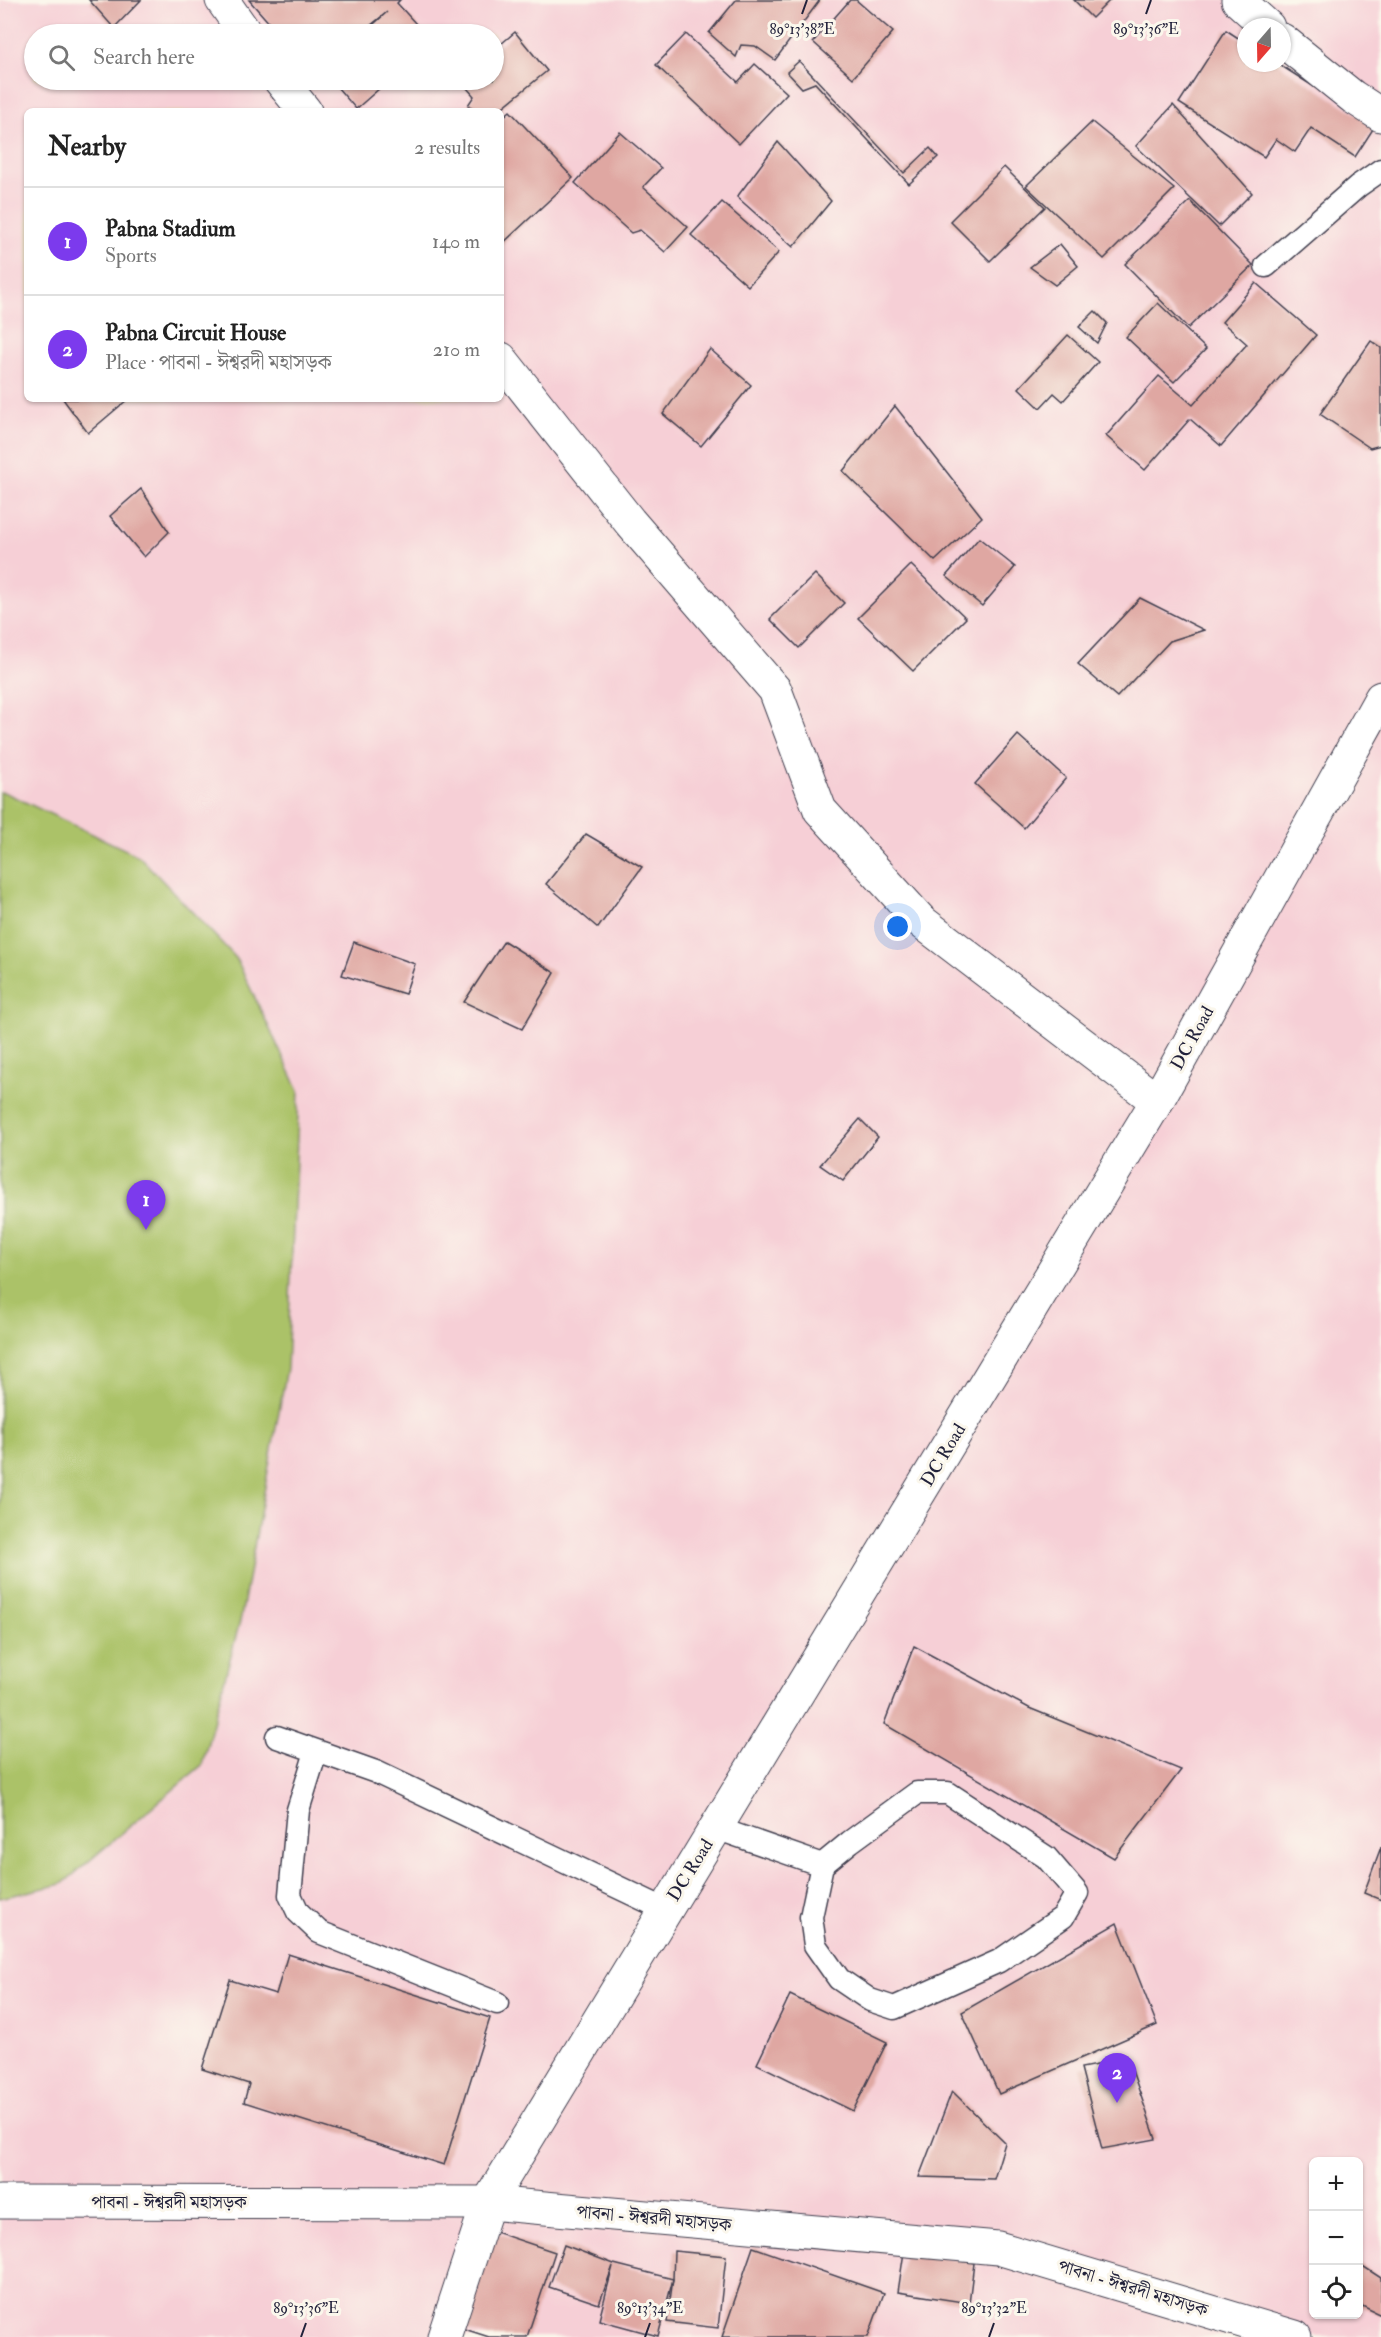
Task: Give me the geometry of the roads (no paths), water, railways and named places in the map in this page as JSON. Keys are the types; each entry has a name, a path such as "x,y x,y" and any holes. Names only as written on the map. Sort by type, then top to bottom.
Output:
{"street":[{"path":"222,0 239,24"},
{"path":"1238,0 1258,18"},
{"path":"1291,47 1353,97 1381,115"},
{"path":"288,90 302,108"},
{"path":"504,363 630,522 775,690 820,810 922,921 1157,1101"},
{"name":"DC Road","path":"444,2337 488,2203 1157,1101 1381,698"},
{"name":"পাবনা - ঈশ্বরদী মহাসড়ক","path":"0,2202 488,2203 998,2248 1295,2337"}],"lane":[{"path":"1266,266 1359,186 1381,170"},
{"path":"277,1737 376,1773 666,1910"},
{"path":"316,1752 298,1809 290,1896 298,1912 319,1932 497,2003"},
{"path":"917,1793 948,1793 1046,1857 1077,1893 1063,1917 999,1962 894,2008 870,2000 839,1979 816,1945 811,1917 822,1865 917,1793"},
{"path":"716,1828 822,1865"}],"place":[{"name":"Pabna Stadium","path":"146,1230"},
{"name":"Pabna Circuit House","path":"1117,2103"}]}
